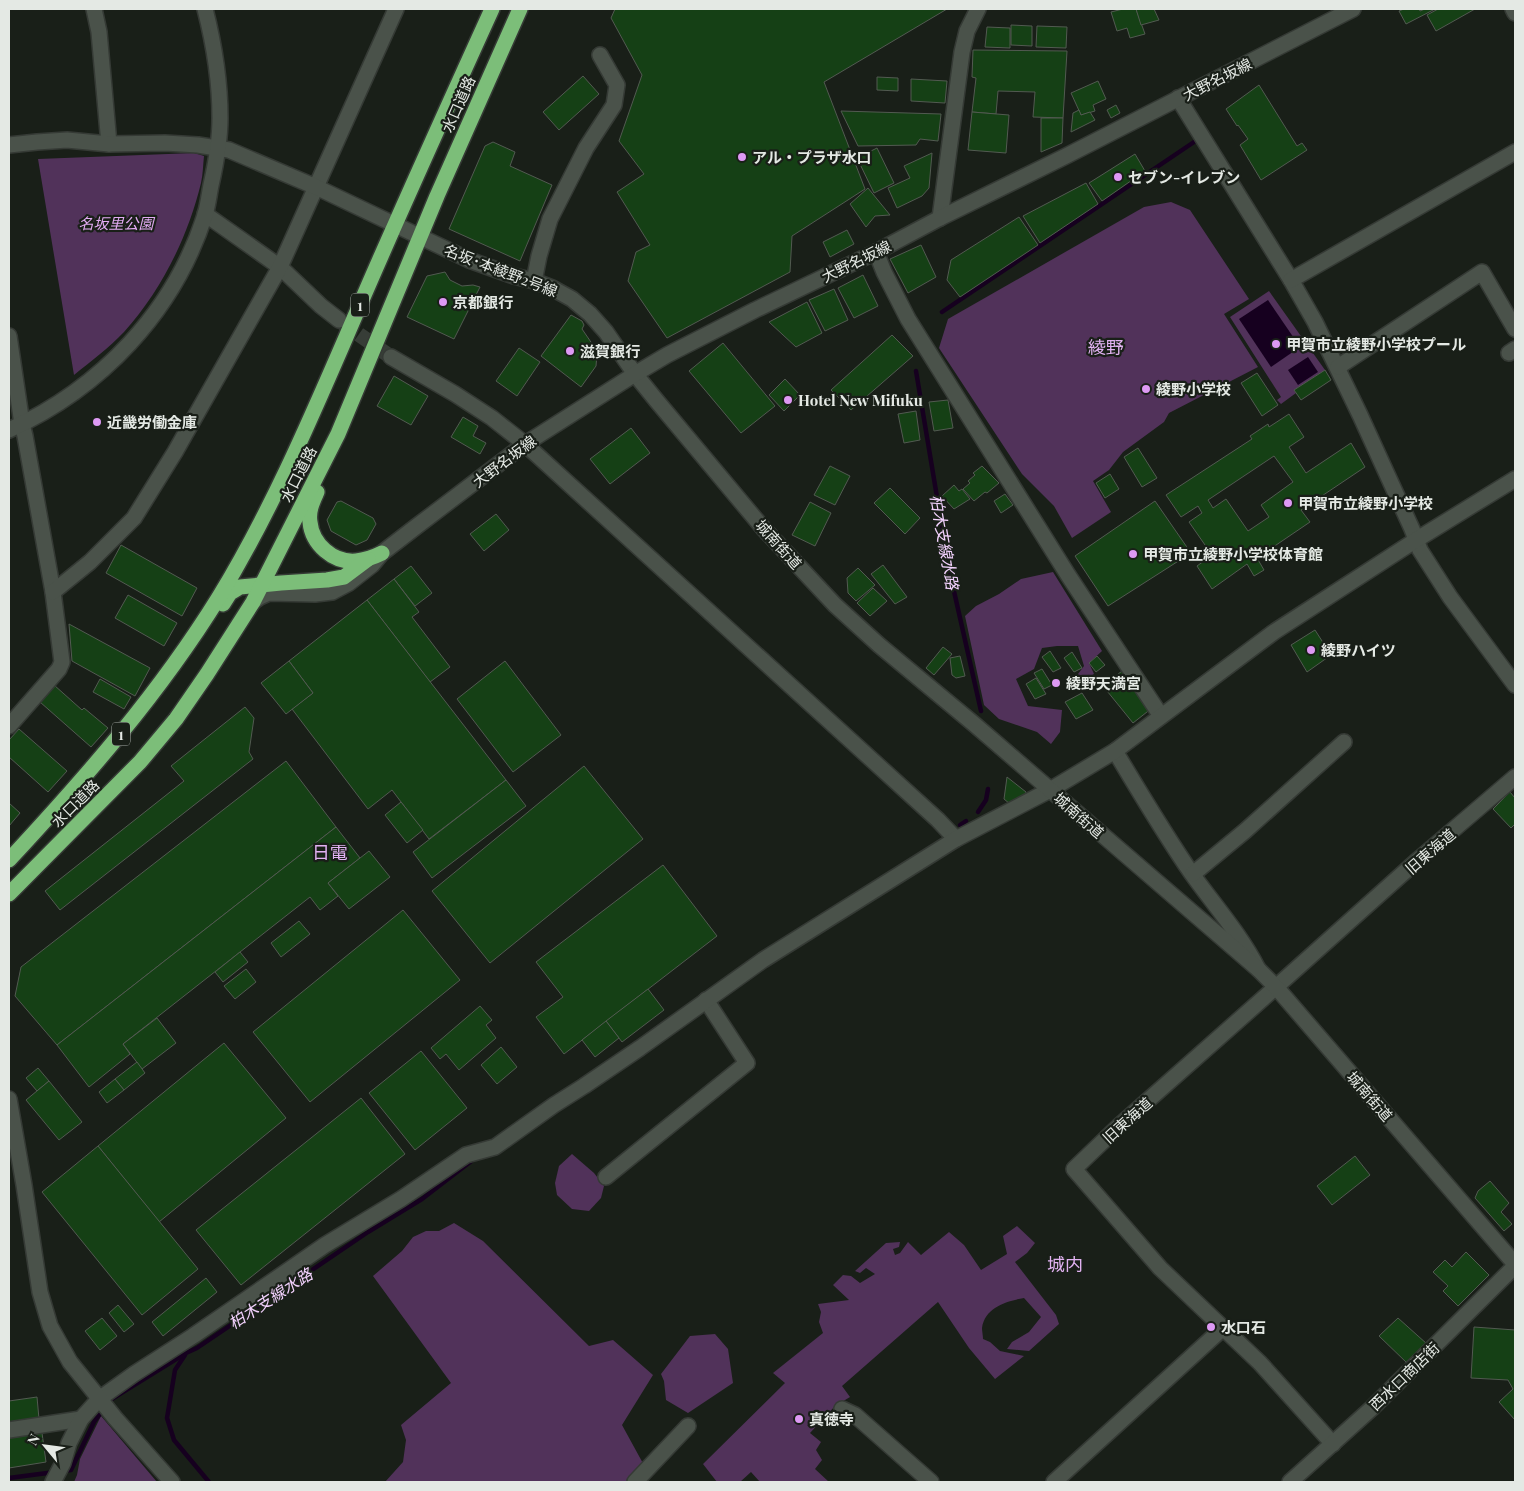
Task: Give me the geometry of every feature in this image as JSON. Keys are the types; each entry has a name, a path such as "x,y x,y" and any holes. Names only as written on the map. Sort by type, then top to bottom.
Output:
{"highway":[{"name":"水口道路","path":"9,860 125,730 161,683 195,634 252,540 296,452 492,9"},
{"name":"水口道路","path":"9,894 140,762 170,726 207,674 252,602 338,434 420,237 520,9"},
{"path":"338,434 324,477 311,507 309,521 312,534 319,546 340,560 354,562 382,553"},
{"path":"125,730 135,726 159,700 195,649 230,593 240,588 261,585 344,578 368,559"}],"street":[{"path":"94,9 99,32 109,144"},
{"path":"15,427 51,408 103,371 149,321 172,287 190,251 205,214 217,160 220,119 214,44 205,9"},
{"path":"53,592 90,562 134,518 179,444 280,267 396,9"},
{"path":"940,218 962,52 967,31 978,9"},
{"name":"大野名坂線","path":"252,602 269,593 315,594 332,592 372,565 382,553 526,444 635,374 755,310 876,252 1353,9"},
{"path":"1513,9 1515,13"},
{"path":"534,282 539,256 550,219 586,148 614,105 616,85 600,54"},
{"path":"1178,98 1315,322 1338,368 1420,550 1450,597 1515,686"},
{"name":"名坂･本綾野2号線","path":"9,145 67,140 109,144 165,143 218,147 230,150 316,187 469,260 552,288 572,299 590,314 606,332 635,374"},
{"path":"1291,280 1515,152"},
{"path":"205,214 280,267 321,306 339,320"},
{"path":"876,252 908,319 1068,575 1161,716"},
{"path":"1338,368 1482,272 1515,329"},
{"path":"9,336 15,427 25,436 53,592 62,662 59,669 9,726"},
{"path":"391,357 455,394 492,418 526,444 938,820 956,839"},
{"name":"城南街道","path":"635,374 763,528 835,605 879,645 974,724 1258,969 1515,1265"},
{"path":"55,1480 81,1419 99,1399 325,1245 401,1199 466,1155 495,1147 763,960 956,839 1050,790 1115,751 1274,632 1416,540 1515,479"},
{"path":"1192,874 1245,831 1344,742"},
{"path":"1115,751 1153,815 1192,874 1247,948 1258,969"},
{"name":"旧東海道","path":"1222,1328 1160,1268 1074,1169 1119,1126 1419,859 1515,777"},
{"path":"606,1177 747,1063 706,1000"},
{"path":"9,1099 44,1310 58,1342 70,1362 99,1399 172,1482"},
{"name":"西水口商店街","path":"1290,1482 1372,1408 1515,1265"},
{"path":"1054,1482 1222,1328 1260,1363 1333,1444"},
{"path":"842,1409 855,1415 931,1482"},
{"path":"9,1430 81,1419"},
{"path":"635,1482 688,1426"}],"green space":[{"name":"名坂里公園","path":"194,153 204,156 201,183 189,223 172,262 150,299 124,332 74,375 38,159"},
{"path":"1171,202 1190,210 1249,299 1224,314 1258,367 1169,413 1164,422 1123,452 1109,470 1093,481 1111,512 1072,538 1054,506 1022,474 939,348 948,319 1144,207"},
{"name":"甲賀市立綾野小学校プール","path":"1269,291 1325,370 1294,390 1296,393 1281,404 1277,400 1281,397 1230,317"},
{"path":"1053,572 1102,651 1089,663 1094,674 1082,681 1075,678 1084,666 1078,646 1042,648 1034,669 1016,679 1028,706 1062,710 1060,732 1051,744 1037,732 999,719 984,705 965,616 976,606 999,594 1021,579"},
{"path":"572,1154 594,1173 604,1186 601,1198 589,1211 572,1209 557,1195 555,1183 559,1166"},
{"path":"454,1223 483,1241 589,1346 613,1340 653,1375 622,1425 645,1467 628,1482 385,1482 403,1462 406,1440 401,1425 451,1383 373,1276 402,1251 413,1237 426,1231 439,1231"},
{"path":"1017,1226 1035,1243 1027,1253 1015,1262 1056,1315 1059,1324 1029,1351 1007,1349 1012,1342 1029,1332 1041,1317 1024,1298 1004,1303 992,1310 987,1315 982,1329 983,1339 990,1342 1000,1351 1024,1356 995,1379 969,1348 938,1302 842,1386 850,1397 835,1406 810,1433 821,1442 816,1450 822,1460 815,1469 829,1482 760,1482 751,1472 740,1482 717,1482 703,1464 785,1383 773,1373 823,1333 819,1322 821,1312 818,1304 849,1300 833,1285 843,1275 851,1276 860,1283 875,1274 866,1268 860,1273 855,1271 886,1243 900,1242 899,1247 893,1249 895,1255 900,1253 908,1242 921,1255 949,1232 964,1245 981,1270 1007,1254 1003,1236"},
{"path":"715,1334 728,1349 733,1383 688,1413 666,1400 664,1381 661,1374 690,1336"},
{"path":"101,1416 157,1482 74,1482 80,1459"}],"shaded area":[{"path":"1268,300 1300,347 1271,367 1239,319"},
{"path":"1308,357 1318,372 1298,385 1288,370"}],"building":[{"name":"アル・プラザ水口","path":"615,9 947,9 824,82 865,189 792,236 790,272 667,338 628,281 636,252 650,245 617,192 644,174 619,141 642,75 611,18"},
{"path":"1123,9 1136,9 1145,34 1130,38 1127,28 1117,31 1111,12"},
{"path":"1136,9 1154,9 1159,20 1141,25"},
{"path":"1419,9 1420,11 1435,9 1406,24 1399,11"},
{"path":"1438,9 1475,9 1436,31 1427,15"},
{"path":"1011,25 1032,26 1032,46 1011,45"},
{"path":"1037,26 1067,27 1066,48 1036,47"},
{"path":"987,27 1010,28 1010,48 985,47"},
{"path":"973,50 1067,51 1063,118 1033,117 1035,92 998,91 996,114 972,112 976,78 972,77"},
{"path":"583,76 599,94 559,130 543,112"},
{"path":"877,77 898,78 898,91 877,90"},
{"path":"911,79 947,81 945,103 911,101"},
{"path":"1098,81 1106,99 1093,105 1095,111 1081,115 1071,93"},
{"path":"1259,85 1297,146 1302,143 1307,150 1261,180 1240,145 1248,139 1226,109"},
{"path":"1116,105 1120,113 1111,118 1107,110"},
{"path":"1079,110 1081,115 1090,112 1095,120 1071,132 1073,113"},
{"path":"841,111 941,114 938,141 920,139 916,145 858,146"},
{"path":"972,112 1009,115 1006,153 968,150"},
{"path":"1041,118 1063,118 1062,143 1041,152"},
{"path":"493,142 515,152 510,166 552,185 520,261 449,229 485,146"},
{"path":"877,148 894,183 874,193 857,158"},
{"path":"932,153 929,188 922,196 897,208 888,188 910,178 904,166"},
{"name":"セブン-イレブン","path":"1135,154 1145,171 1102,201 1089,183"},
{"path":"1086,183 1098,204 1040,243 1023,216"},
{"path":"868,188 890,215 875,216 866,227 850,204"},
{"path":"1019,217 1038,245 960,297 947,280 951,260"},
{"path":"847,230 854,244 830,257 823,242"},
{"path":"921,245 936,277 908,293 890,259"},
{"name":"京都銀行","path":"445,272 450,280 462,286 473,285 480,287 454,339 407,317 427,276"},
{"path":"863,275 878,306 854,318 838,288"},
{"path":"834,289 848,320 825,331 809,300"},
{"path":"807,302 822,333 796,347 769,322"},
{"name":"滋賀銀行","path":"571,315 582,321 584,325 582,329 597,354 596,366 581,387 541,356"},
{"path":"892,335 913,356 851,410 831,390"},
{"path":"723,343 775,406 741,433 689,371"},
{"path":"519,348 540,362 517,396 496,381"},
{"path":"1325,370 1331,380 1301,400 1294,390"},
{"path":"1257,373 1278,405 1262,416 1241,383"},
{"path":"394,376 428,396 411,425 377,406"},
{"path":"785,379 800,395 784,411 769,395"},
{"path":"948,400 953,428 934,431 929,402"},
{"path":"916,411 920,440 904,443 898,414"},
{"name":"甲賀市立綾野小学校","path":"1289,414 1304,437 1289,447 1306,473 1351,443 1365,467 1301,510 1310,522 1257,558 1264,570 1254,576 1247,564 1212,589 1197,566 1212,555 1189,522 1202,513 1198,506 1181,517 1166,495 1252,439 1250,436 1268,424 1269,427","holes":["1274,456 1293,482 1261,505 1269,517 1248,531 1226,499 1213,508 1208,500"]},
{"path":"463,417 478,426 473,436 486,443 480,454 451,437"},
{"path":"631,428 650,453 610,484 590,459"},
{"path":"1138,448 1157,478 1142,487 1124,457"},
{"path":"830,466 850,476 835,505 814,495"},
{"path":"982,466 999,483 974,501 963,489 975,475 973,473"},
{"path":"1110,474 1119,489 1105,498 1096,483"},
{"path":"954,485 959,491 962,489 970,499 954,509 942,496"},
{"path":"890,488 920,518 905,534 874,503"},
{"path":"1005,494 1013,505 1001,513 994,501"},
{"path":"341,501 373,518 376,524 367,540 356,545 331,531 327,520 337,502"},
{"name":"甲賀市立綾野小学校体育館","path":"1155,501 1191,553 1108,606 1075,556"},
{"path":"810,502 831,513 815,546 792,535"},
{"path":"496,514 509,530 484,551 470,534"},
{"path":"121,545 197,588 182,616 106,573"},
{"path":"883,565 907,597 895,604 871,574"},
{"path":"411,566 432,593 415,606 394,579"},
{"path":"858,568 875,585 856,601 848,593 847,578"},
{"path":"394,579 419,612 412,617 450,667 430,682 367,600"},
{"path":"873,588 887,601 870,616 857,603"},
{"path":"128,595 177,623 164,646 115,618"},
{"path":"367,600 506,780 429,839 392,790 368,809 292,709 313,693 289,661"},
{"path":"69,624 150,668 135,696 72,661"},
{"name":"綾野ハイツ","path":"1315,630 1331,655 1307,672 1291,645"},
{"path":"943,647 952,654 934,675 926,668"},
{"path":"1050,651 1061,668 1053,672 1042,657"},
{"path":"1072,652 1082,668 1074,672 1064,658"},
{"path":"960,656 965,676 956,678 952,675 950,658"},
{"path":"1097,656 1105,665 1096,672 1089,663"},
{"path":"289,661 313,693 286,714 261,683"},
{"path":"505,661 561,735 513,772 457,699"},
{"path":"1042,669 1052,685 1044,689 1034,673"},
{"path":"1122,671 1152,708 1133,723 1103,686"},
{"path":"1036,678 1046,694 1035,699 1026,684"},
{"path":"100,679 131,697 124,709 93,692"},
{"path":"54,685 82,710 84,708 108,728 91,747 40,702"},
{"path":"1082,693 1093,710 1076,719 1065,702"},
{"path":"245,707 254,718 249,752 253,759 60,910 45,891 184,781 171,766"},
{"path":"19,729 67,771 48,792 9,757 9,740"},
{"path":"286,761 336,827 57,1045 15,996 21,967"},
{"path":"584,766 643,839 490,963 432,891"},
{"path":"1007,777 1026,792 1026,795 1010,804 1004,799"},
{"path":"506,780 526,806 432,878 413,852"},
{"path":"1510,792 1515,798 1515,824 1511,828 1493,809"},
{"path":"401,802 423,830 407,843 385,815"},
{"path":"9,803 20,813 9,826"},
{"path":"336,827 360,858 328,883 338,896 320,910 310,897 123,1044 130,1054 89,1087 57,1045"},
{"path":"369,851 390,877 349,909 328,883"},
{"path":"663,865 717,936 564,1054 536,1017 563,997 536,962"},
{"path":"403,910 460,980 310,1102 253,1032"},
{"path":"299,921 310,934 281,957 271,943"},
{"path":"240,952 248,962 223,982 215,972"},
{"path":"246,969 256,982 235,999 224,986"},
{"path":"648,989 664,1010 622,1042 606,1021"},
{"path":"480,1006 492,1020 486,1025 496,1038 459,1070 446,1054 440,1059 431,1048"},
{"path":"157,1018 176,1043 142,1069 123,1044"},
{"path":"606,1021 619,1038 595,1057 582,1040"},
{"path":"224,1043 286,1118 159,1222 98,1146"},
{"path":"501,1047 517,1067 497,1084 481,1065"},
{"path":"421,1051 467,1108 415,1150 369,1093"},
{"path":"137,1062 145,1073 124,1090 115,1079"},
{"path":"38,1068 49,1081 37,1091 26,1078"},
{"path":"115,1079 124,1090 107,1103 99,1092"},
{"path":"49,1081 82,1122 59,1140 26,1100"},
{"path":"361,1098 405,1154 241,1285 196,1230"},
{"path":"98,1146 198,1269 142,1315 42,1192"},
{"path":"1355,1156 1370,1175 1332,1205 1317,1186"},
{"path":"1490,1181 1509,1203 1501,1212 1512,1224 1504,1231 1475,1198 1478,1191"},
{"path":"1466,1252 1489,1275 1458,1306 1443,1291 1448,1286 1433,1272 1445,1260 1452,1267"},
{"path":"206,1278 217,1292 163,1336 152,1322"},
{"path":"118,1305 134,1324 124,1332 109,1313"},
{"path":"102,1318 117,1336 100,1350 85,1331"},
{"path":"1398,1318 1427,1344 1407,1363 1379,1336"},
{"path":"1474,1327 1515,1330 1515,1420 1499,1402 1513,1389 1508,1380 1471,1378"},
{"path":"37,1397 39,1419 9,1422 9,1401"},
{"path":"42,1433 46,1462 9,1468 9,1438"}],"waterway":[{"path":"942,312 1194,142"},
{"name":"柏木支線水路","path":"916,371 949,569 981,711"},
{"path":"978,812 986,800 988,789"},
{"name":"柏木支線水路","path":"960,825 966,821"},
{"name":"柏木支線水路","path":"62,1471 71,1470 94,1422 110,1400 197,1348 368,1232 422,1199 474,1159"},
{"name":"柏木支線水路","path":"185,1355 175,1370 167,1418 174,1440 209,1482"},
{"path":"9,1478 55,1472"}],"tunnel":[{"path":"340,321 391,357"}],"place":[{"name":"アル・プラザ水口","path":"742,157"},
{"name":"セブン-イレブン","path":"1118,177"},
{"name":"京都銀行","path":"443,302"},
{"name":"甲賀市立綾野小学校プール","path":"1276,344"},
{"name":"滋賀銀行","path":"570,351"},
{"name":"綾野小学校","path":"1146,389"},
{"name":"Hotel New Mifuku","path":"788,400"},
{"name":"近畿労働金庫","path":"97,422"},
{"name":"甲賀市立綾野小学校","path":"1288,503"},
{"name":"甲賀市立綾野小学校体育館","path":"1133,554"},
{"name":"綾野ハイツ","path":"1311,650"},
{"name":"綾野天満宮","path":"1056,683"},
{"name":"水口石","path":"1211,1327"},
{"name":"真徳寺","path":"799,1419"}],"district":[{"name":"綾野","path":"1106,347"},
{"name":"日電","path":"330,852"},
{"name":"城内","path":"1065,1264"}]}
